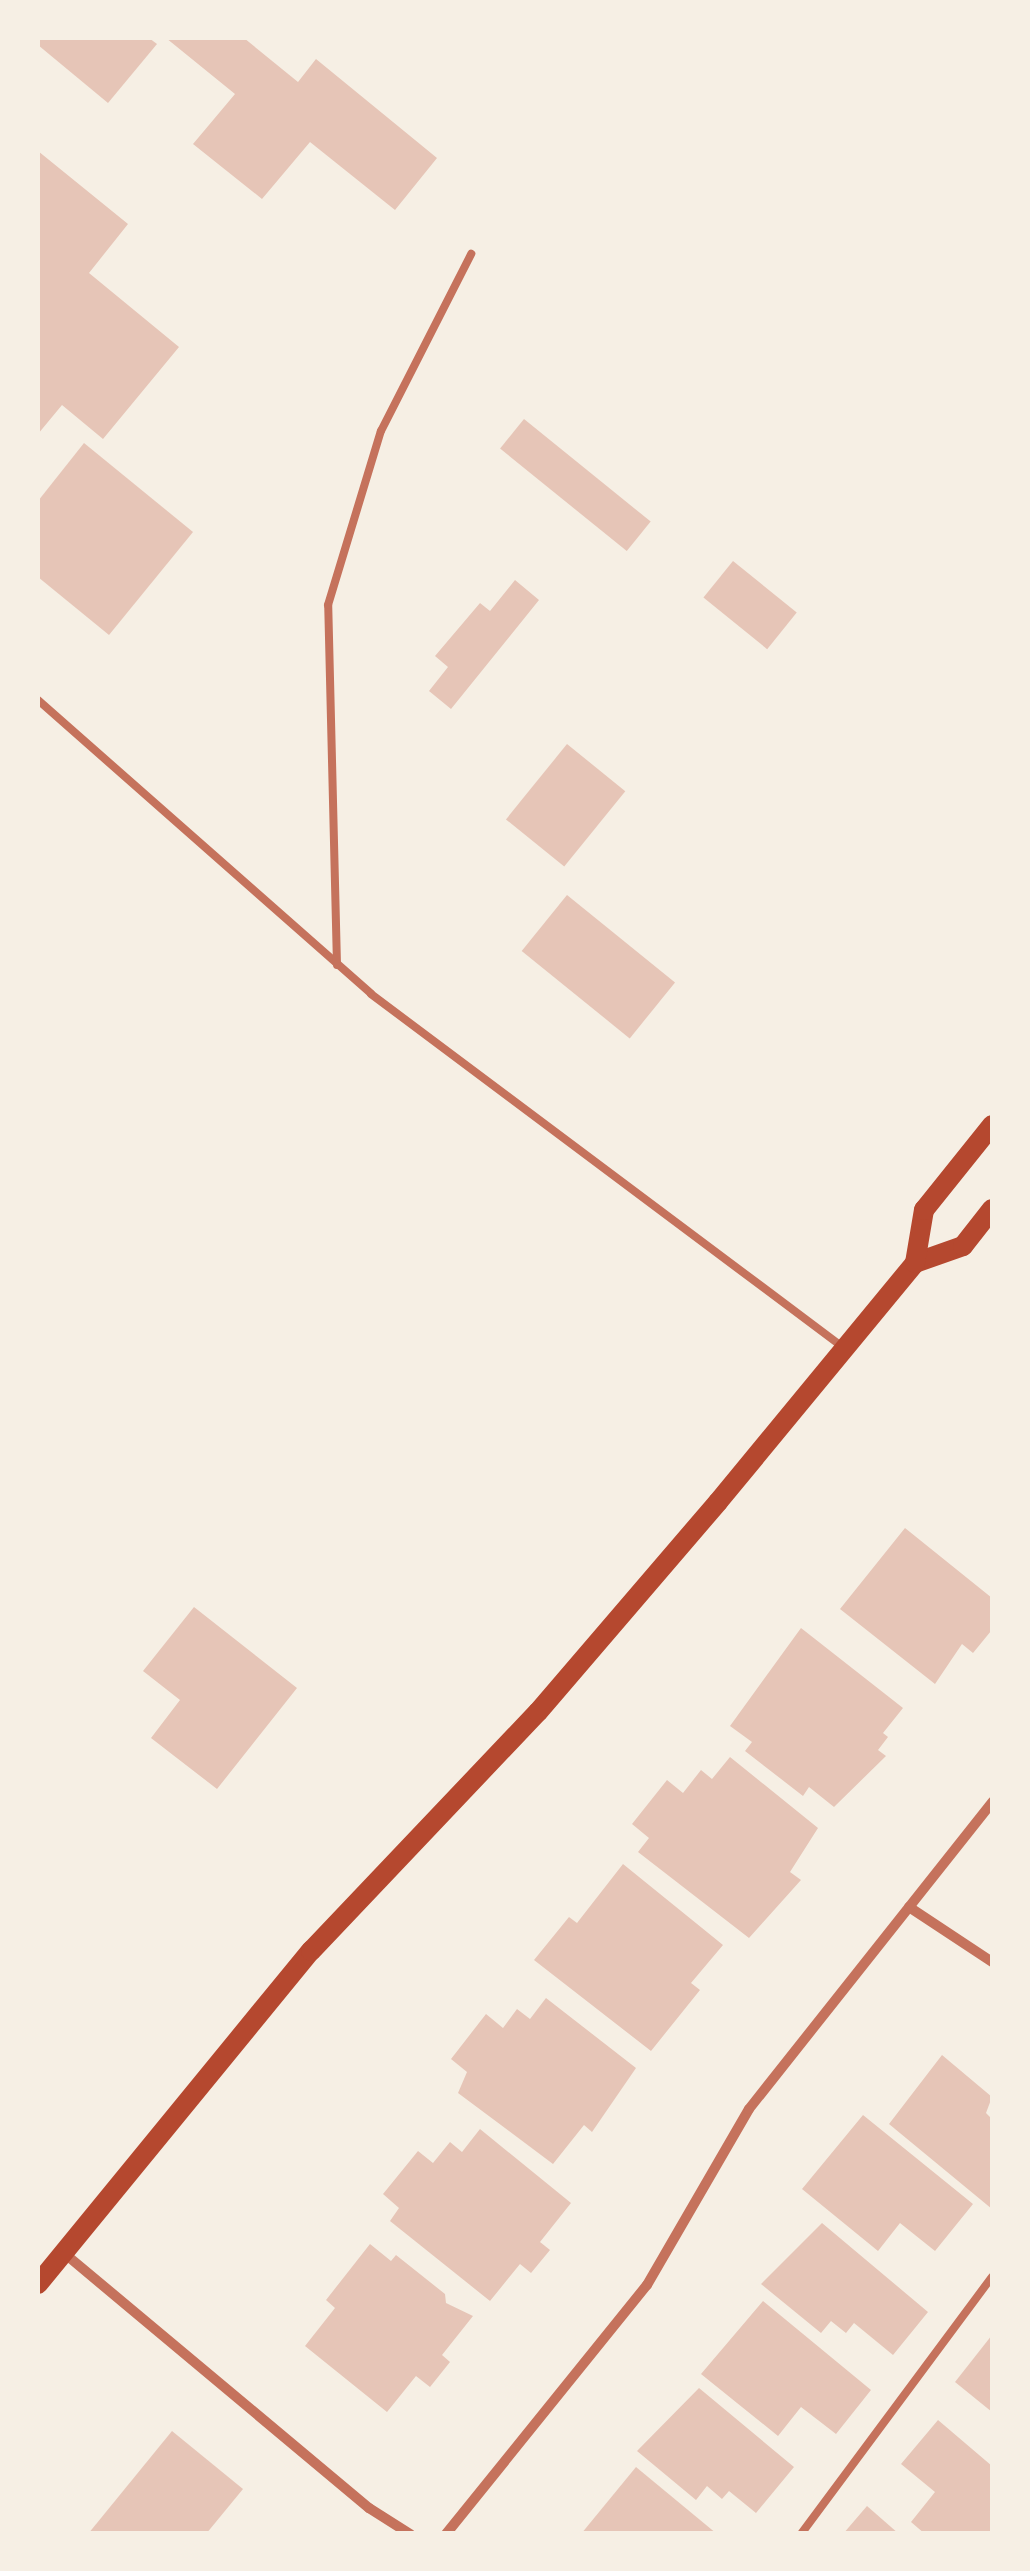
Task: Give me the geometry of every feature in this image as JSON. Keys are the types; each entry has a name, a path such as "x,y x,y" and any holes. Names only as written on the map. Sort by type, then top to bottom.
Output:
{"main road":[{"path":"38,2284 311,1951 538,1712 915,1263 924,1210 992,1126"},
{"path":"915,1263 962,1246 992,1209"}],"street":[{"path":"446,2534 647,2285 748,2109 992,1802"},
{"path":"909,1907 992,1962"},
{"path":"63,2252 369,2508 410,2534"}],"lane":[{"path":"337,965 328,605 381,431 471,254"},
{"path":"38,700 337,965 844,1348"},
{"path":"801,2534 992,2277"}],"building":[{"path":"38,38 149,38 157,44 108,103 38,45"},
{"path":"166,38 244,38 298,82 316,59 437,158 395,210 310,142 262,199 193,144 235,94"},
{"path":"38,151 128,224 89,273 179,347 103,439 62,405 38,434"},
{"path":"524,419 651,522 627,551 500,449"},
{"path":"84,443 193,532 109,635 38,577 38,501"},
{"path":"733,561 797,613 767,649 703,598"},
{"path":"515,580 539,600 451,709 429,691 448,667 435,656 480,603 490,611"},
{"path":"567,744 625,791 564,867 506,819"},
{"path":"567,895 675,982 630,1038 522,951"},
{"path":"905,1528 992,1598 991,1631 973,1653 962,1644 935,1684 840,1609"},
{"path":"194,1607 297,1688 217,1789 151,1738 180,1700 143,1671"},
{"path":"801,1628 903,1708 883,1733 888,1737 878,1750 886,1756 834,1807 809,1787 803,1796 745,1751 752,1742 730,1726"},
{"path":"730,1757 818,1828 790,1872 801,1880 749,1938 638,1852 649,1838 632,1824 667,1780 683,1793 701,1770 712,1779"},
{"path":"623,1864 723,1945 691,1983 700,1990 651,2051 534,1960 569,1917 577,1923"},
{"path":"546,1998 636,2068 592,2132 584,2125 553,2164 458,2093 467,2072 451,2059 486,2014 503,2028 517,2009 530,2019"},
{"path":"942,2055 992,2097 986,2113 992,2119 992,2209 889,2124"},
{"path":"863,2115 973,2204 935,2251 900,2223 878,2251 802,2189"},
{"path":"480,2129 571,2203 540,2242 550,2250 531,2273 520,2264 490,2301 390,2221 399,2208 383,2194 418,2151 433,2163 450,2142 462,2152"},
{"path":"822,2223 928,2312 893,2355 854,2323 846,2333 831,2321 821,2333 761,2284"},
{"path":"370,2244 391,2261 396,2255 445,2294 446,2303 473,2316 442,2355 450,2362 430,2387 416,2376 387,2412 305,2346 335,2308 326,2300"},
{"path":"763,2301 871,2390 836,2434 801,2407 778,2436 701,2374"},
{"path":"992,2335 992,2412 955,2382"},
{"path":"699,2388 794,2467 756,2513 729,2491 722,2499 707,2486 696,2500 637,2451"},
{"path":"938,2420 992,2466 992,2534 925,2534 911,2522 935,2492 901,2464"},
{"path":"172,2431 243,2489 206,2534 88,2534"},
{"path":"636,2467 717,2534 581,2534"},
{"path":"867,2506 899,2534 843,2534"}]}
